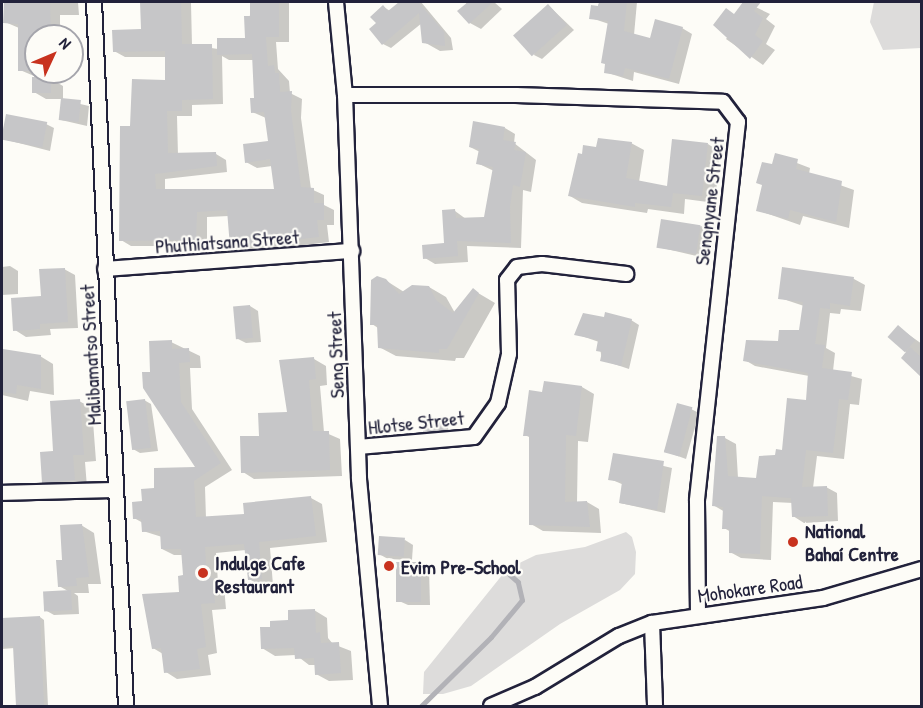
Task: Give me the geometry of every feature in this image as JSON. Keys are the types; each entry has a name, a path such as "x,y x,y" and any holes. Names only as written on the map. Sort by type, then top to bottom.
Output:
{"street":[{"name":"Malibamatso Street","path":"94,2 126,706"},
{"name":"Senq Street","path":"336,2 345,95 358,447 380,706"},
{"name":"Senqnyane Street","path":"345,95 516,95 723,102 738,122 697,501 698,615"},
{"name":"Phuthiatsana Street","path":"105,269 352,252"},
{"name":"Hlotse Street","path":"358,447 474,437 498,403 509,354 507,280 517,267 542,264 626,274"},
{"path":"2,493 116,490"},
{"name":"Mohokare Road","path":"491,706 534,687 618,636 652,623 823,598 921,569"},
{"path":"652,623 656,706"}],"shaded area":[{"path":"874,2 921,2 921,48 883,50 870,22"},
{"path":"626,532 632,537 636,552 635,574 620,590 560,624 471,686 443,694 423,694 424,672 507,569 536,555 585,547"}],"building":[{"path":"4,2 50,2 51,24 24,24 24,71 18,71 18,24 3,23"},
{"path":"140,2 181,2 182,44 212,44 213,99 182,100 182,111 167,111 168,153 216,152 217,166 155,174 156,189 274,189 270,159 245,163 243,144 268,141 264,112 251,113 250,98 254,98 252,54 217,55 217,38 245,38 244,16 250,16 250,2 279,2 279,37 266,37 268,66 274,65 275,73 279,73 280,92 292,91 291,111 301,187 314,188 314,203 324,203 324,220 317,220 319,237 230,247 227,210 197,212 196,240 119,241 120,126 130,126 132,79 165,80 165,51 113,52 112,30 141,29"},
{"path":"399,2 418,2 444,32 445,46 422,43 419,13 382,45 369,29 376,23 370,17 383,5 388,11"},
{"path":"468,2 493,2 469,24 457,11"},
{"path":"599,2 627,2 624,31 650,38 655,19 683,27 669,79 625,68 623,76 604,73 605,64 601,63 608,21 589,19 591,5 598,6"},
{"path":"743,2 761,2 754,11 763,18 755,35 763,41 750,59 713,25 726,8 734,14"},
{"path":"548,4 567,25 532,56 513,35"},
{"path":"32,84 51,84 51,93 32,93"},
{"path":"61,98 81,100 79,122 59,120"},
{"path":"6,114 47,122 42,148 2,140"},
{"path":"473,121 505,127 503,140 516,142 514,150 526,152 520,187 513,185 510,207 511,243 457,241 458,256 423,259 422,245 444,243 442,210 455,209 456,218 484,217 493,167 476,164 479,149 469,147"},
{"path":"598,138 632,142 626,178 667,186 672,139 708,143 702,196 673,193 671,207 635,203 635,207 568,196 578,153 582,154 583,145 596,147"},
{"path":"775,153 798,159 796,169 842,181 836,222 790,210 788,219 756,211 762,185 756,183 762,162 772,164"},
{"path":"661,219 701,225 696,254 656,248"},
{"path":"782,267 854,277 850,306 830,303 830,309 820,308 815,344 825,345 822,368 852,372 848,400 839,399 833,453 806,450 802,487 827,486 828,516 792,517 791,498 762,496 760,554 729,553 729,529 722,529 723,507 712,506 717,436 725,436 728,476 756,478 759,456 775,455 776,449 782,450 787,398 806,400 808,373 743,361 746,340 778,341 779,330 799,330 803,302 778,299"},
{"path":"65,268 68,322 40,324 40,329 13,331 11,298 41,296 39,269"},
{"path":"377,276 386,279 399,294 412,285 429,286 436,300 453,313 473,288 479,293 447,349 439,349 439,353 378,348 377,325 370,325 371,280"},
{"path":"250,305 253,338 236,339 233,306"},
{"path":"605,312 632,319 621,366 600,361 602,352 596,351 598,340 574,335 583,313 604,317"},
{"path":"898,325 915,340 905,352 888,337"},
{"path":"172,340 172,349 189,348 190,362 179,363 181,402 221,463 194,481 196,517 244,514 243,503 311,496 316,536 259,542 262,579 248,580 244,544 205,547 207,578 213,578 215,603 201,604 206,647 197,649 200,669 164,673 161,648 152,649 142,594 179,592 178,576 183,575 181,549 161,549 160,531 142,532 141,519 133,519 132,502 142,501 141,489 154,488 154,468 195,467 143,388 142,372 150,372 149,341"},
{"path":"910,347 921,357 921,377 901,358"},
{"path":"3,349 41,355 41,389 17,385 16,394 2,392"},
{"path":"314,357 316,379 309,380 313,431 329,431 330,470 241,473 240,436 259,436 258,413 287,412 279,360"},
{"path":"544,381 582,386 576,436 566,435 565,502 587,501 590,527 529,525 529,436 523,436 529,390 542,392"},
{"path":"80,399 84,455 73,455 75,480 42,483 40,452 53,451 50,401"},
{"path":"145,399 151,448 132,450 126,401"},
{"path":"677,403 692,407 679,456 664,452"},
{"path":"423,419 446,419 446,430 423,432"},
{"path":"613,453 664,461 657,510 619,503 622,482 608,480"},
{"path":"82,524 89,577 76,578 77,586 58,587 56,560 62,560 60,525"},
{"path":"379,536 405,538 404,557 378,555"},
{"path":"396,562 421,562 421,602 396,602"},
{"path":"71,590 72,610 44,611 43,591"},
{"path":"315,609 316,633 320,632 321,643 339,642 341,673 315,675 314,658 295,659 294,648 261,649 260,627 270,627 270,621 288,620 288,610"},
{"path":"40,616 44,706 16,706 13,646 2,647 2,618"}],"waterway":[{"path":"421,706 491,637 522,600 518,582 510,575"}],"place":[{"name":"National Bahaí Centre","path":"793,542"},
{"name":"Evim Pre-School","path":"389,566"},
{"name":"Indulge Cafe Restaurant","path":"203,573"}]}
